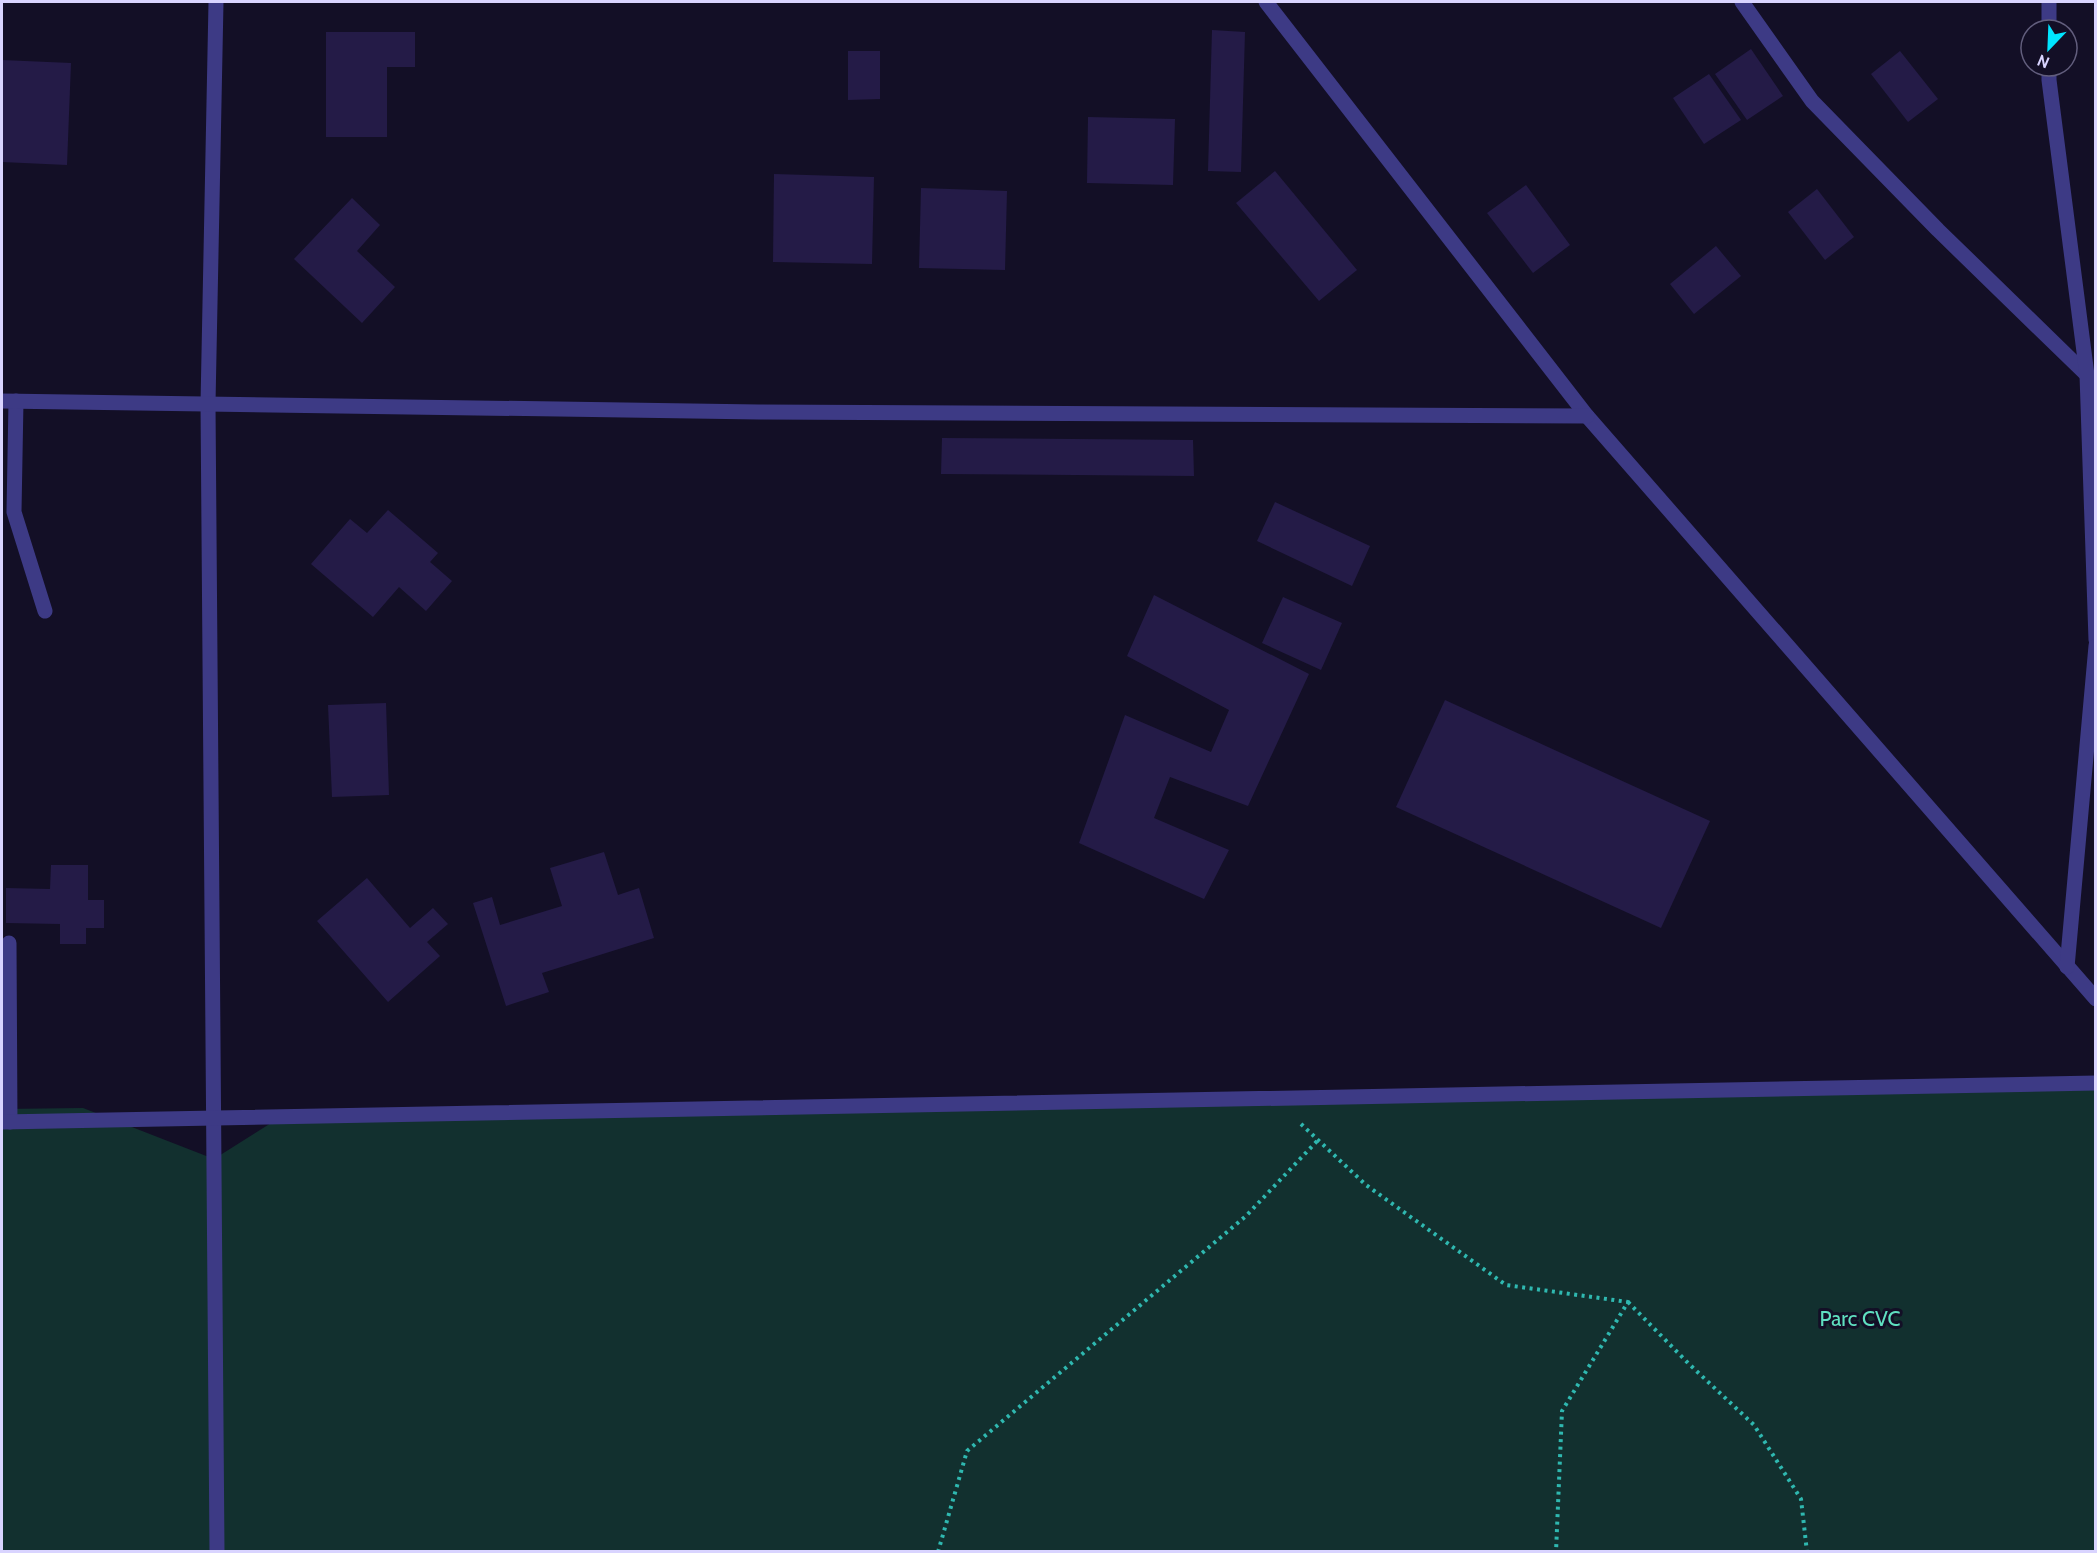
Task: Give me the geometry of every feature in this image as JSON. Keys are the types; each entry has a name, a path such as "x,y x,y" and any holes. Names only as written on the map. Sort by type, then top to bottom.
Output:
{"street":[{"path":"216,2 208,404 217,1551"},
{"path":"1266,2 1587,416 2096,999"},
{"path":"1742,2 1812,102 1938,230 2087,375"},
{"path":"2049,2 2049,18"},
{"path":"2049,78 2087,375 2096,640"},
{"path":"45,611 14,512 9,401 759,412 1587,416"},
{"path":"2067,967 2096,646"},
{"path":"9,943 6,1122 2096,1083"}],"path":[{"path":"1274,1098 1366,1185 1506,1286 1628,1302 1754,1425 1802,1499 1807,1551"},
{"path":"938,1551 967,1451 1246,1216 1318,1140"},
{"path":"1556,1551 1563,1411 1628,1302"}],"green space":[{"name":"Parc CVC","path":"2095,1083 2095,1551 2,1551 2,1109 83,1108 214,1159 279,1118"}],"building":[{"path":"1212,30 1245,32 1241,172 1208,171"},
{"path":"326,32 415,32 415,67 387,67 387,137 326,137"},
{"path":"1751,49 1783,96 1747,120 1715,74"},
{"path":"848,51 880,51 880,99 848,100"},
{"path":"1900,51 1938,99 1908,122 1871,74"},
{"path":"2,60 71,63 67,165 2,162"},
{"path":"1709,74 1741,120 1704,144 1673,98"},
{"path":"1088,117 1175,119 1173,185 1087,183"},
{"path":"1275,171 1357,270 1319,301 1236,203"},
{"path":"774,174 874,177 872,264 773,262"},
{"path":"1526,185 1570,245 1533,273 1487,213"},
{"path":"921,188 1007,191 1005,270 919,268"},
{"path":"1817,189 1854,237 1825,260 1788,212"},
{"path":"352,198 380,225 357,251 395,287 362,323 294,259"},
{"path":"1716,246 1741,276 1694,314 1670,284"},
{"path":"942,438 1193,440 1194,476 941,474"},
{"path":"1275,502 1370,546 1352,586 1257,541"},
{"path":"388,510 438,553 430,562 452,581 426,611 399,587 373,617 311,564 350,519 367,533"},
{"path":"1154,595 1309,674 1248,806 1170,777 1154,818 1229,850 1204,899 1079,843 1125,715 1211,752 1229,710 1127,656"},
{"path":"1283,597 1342,623 1321,670 1262,643"},
{"path":"1445,700 1710,821 1661,928 1396,807"},
{"path":"386,703 389,795 332,797 328,705"},
{"path":"604,852 618,895 639,888 654,938 542,973 549,992 506,1006 473,903 492,897 500,925 562,906 550,868"},
{"path":"51,865 88,865 88,900 104,900 104,928 86,928 86,944 60,944 60,924 6,923 6,888 50,889"},
{"path":"367,878 410,928 433,908 448,924 427,942 440,956 388,1002 317,921"}]}
